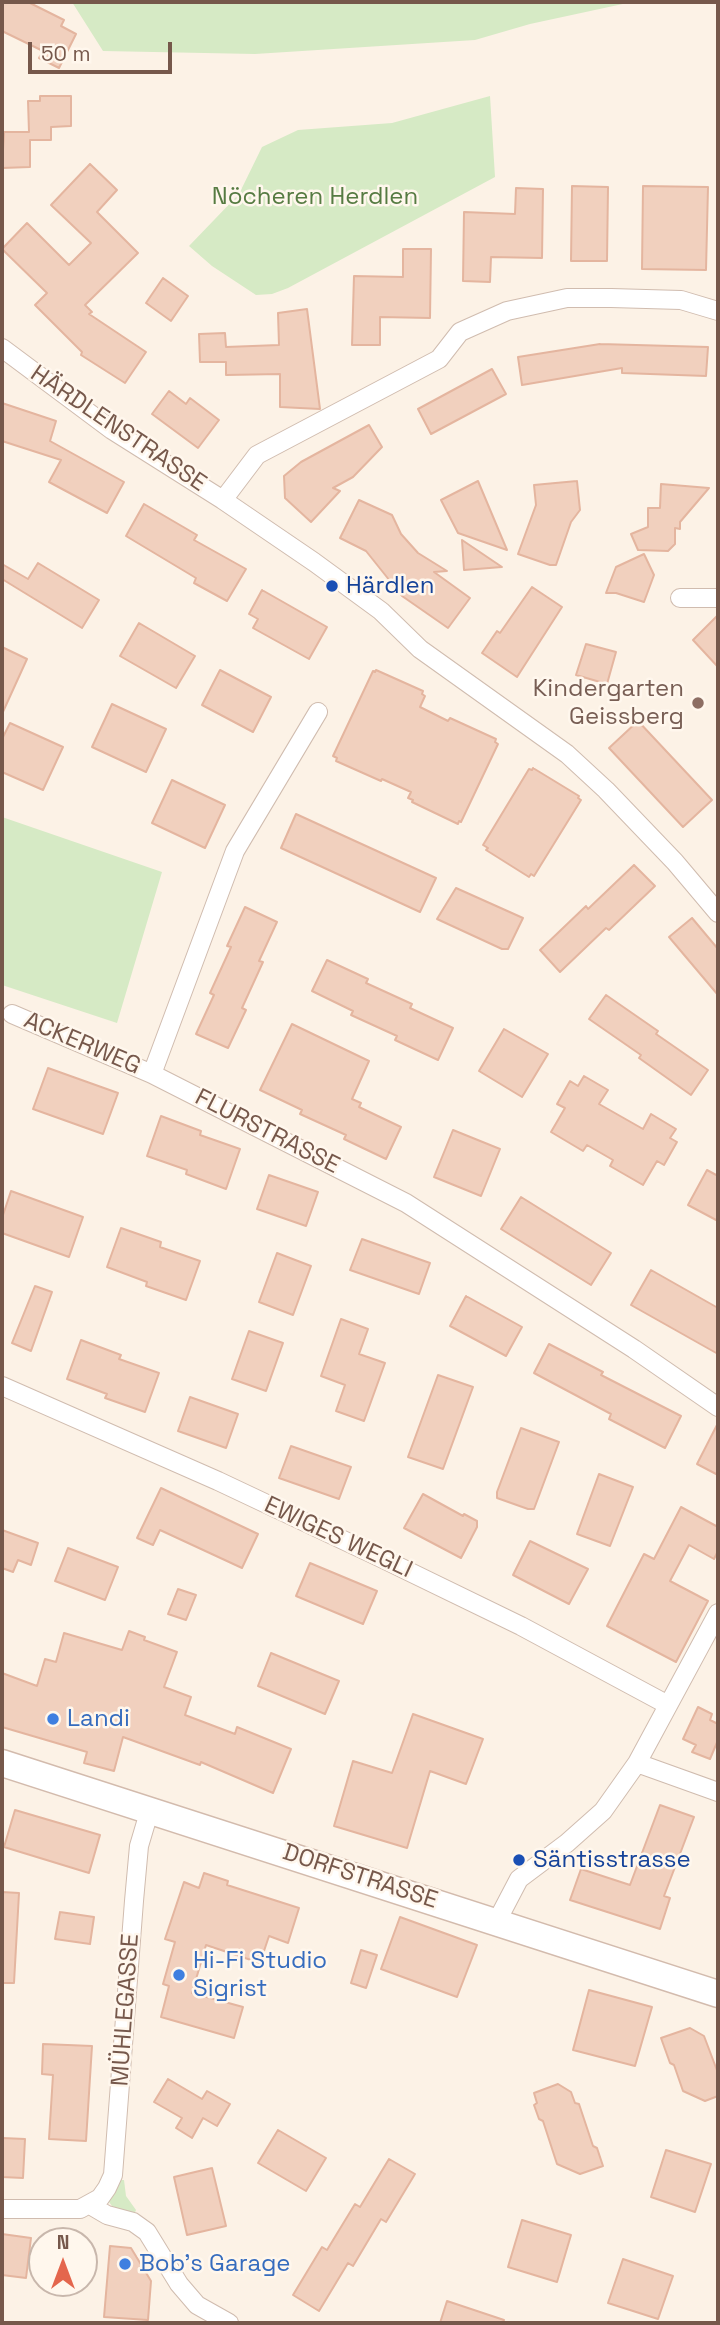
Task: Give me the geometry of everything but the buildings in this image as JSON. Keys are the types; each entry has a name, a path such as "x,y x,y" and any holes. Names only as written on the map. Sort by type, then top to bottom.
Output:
{"main road":[{"name":"DORFSTRASSE","path":"2,1763 718,1994"}],"street":[{"name":"HÄRDLENSTRASSE","path":"2,348 112,430 223,499 257,455 439,359 460,332 507,311 567,298 611,298 681,300 718,311"},
{"path":"223,499 381,611 420,649 567,754 606,790 718,913"},
{"path":"680,598 718,598"},
{"path":"152,1074 235,851 318,712"},
{"name":"ACKERWEG","path":"12,1014 152,1074"},
{"name":"FLURSTRASSE","path":"152,1074 406,1203 636,1350 718,1407"},
{"name":"EWIGES WEGLI","path":"2,1386 401,1567 521,1626 668,1705"},
{"path":"496,1921 519,1879 567,1843 603,1811 637,1763 718,1613"},
{"path":"637,1763 718,1792"},
{"name":"MÜHLEGASSE","path":"90,2205 107,2188 113,2175 139,1846 150,1809"},
{"path":"2,2209 62,2211 90,2205 107,2215 133,2222 147,2232 179,2284 197,2305 229,2323"}],"green space":[{"path":"72,2 632,2 530,24 475,40 255,54 103,51"},
{"name":"Nöcheren Herdlen","path":"490,96 495,177 288,288 272,294 256,295 212,266 189,246 239,194 262,147 298,130 392,123"},
{"path":"2,817 162,872 117,1023 2,985"},
{"path":"119,2180 124,2180 126,2196 136,2210 134,2215 112,2206 109,2202 108,2197"}],"place":[{"name":"Härdlen","path":"332,586"},
{"name":"Kindergarten Geissberg","path":"698,703"},
{"name":"Landi","path":"53,1719"},
{"name":"Säntisstrasse","path":"519,1860"},
{"name":"Hi-Fi Studio Sigrist","path":"179,1975"},
{"name":"Bob's Garage","path":"125,2264"}]}
